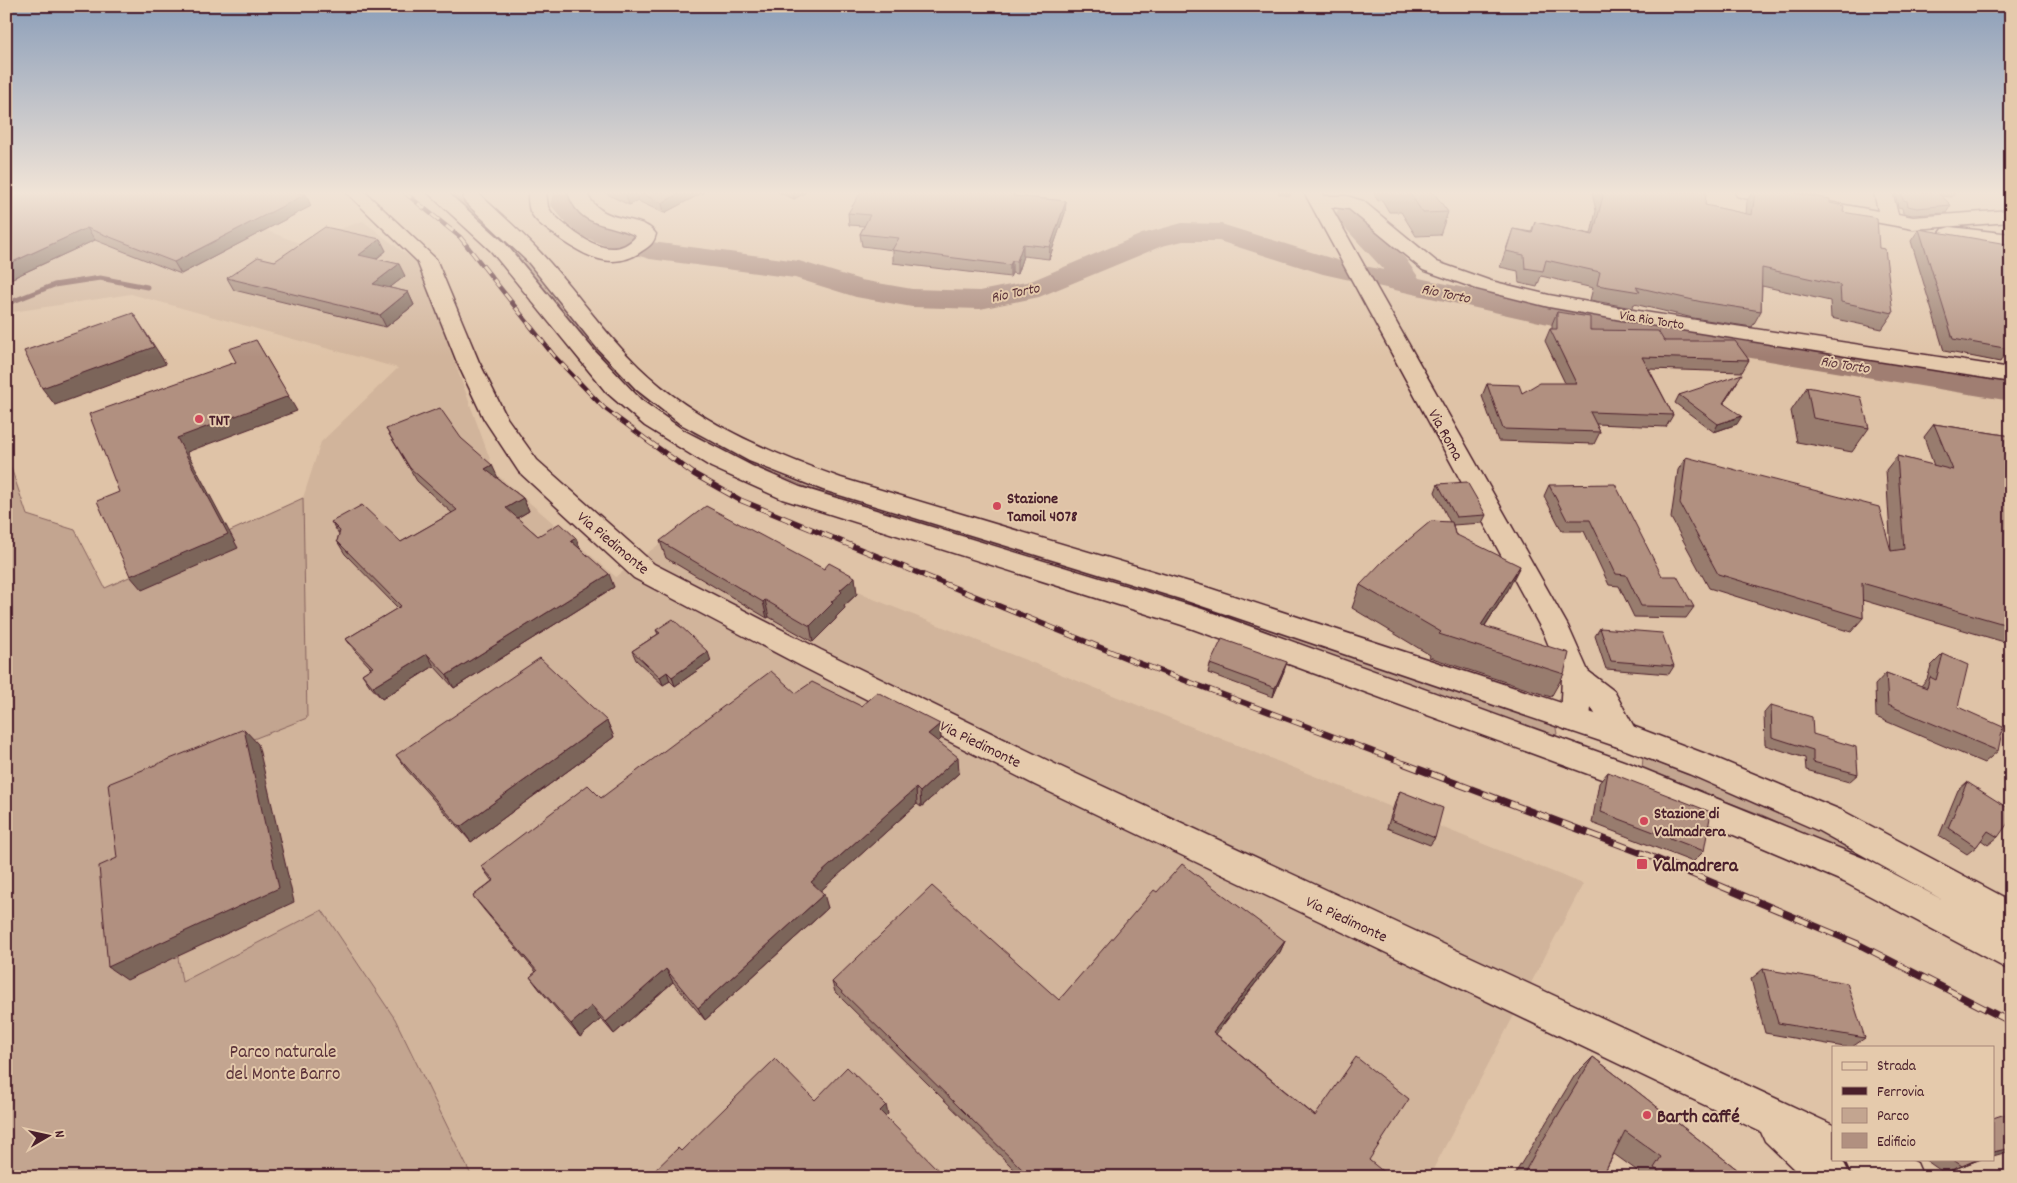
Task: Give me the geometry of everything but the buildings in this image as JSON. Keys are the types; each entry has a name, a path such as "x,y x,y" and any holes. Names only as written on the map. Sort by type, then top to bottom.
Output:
{"street":[{"name":"Via Piedimonte","path":"414,247 426,259 468,362 496,419 528,466 644,571 811,658 1046,775 1832,1145"},
{"path":"497,247 614,387 666,430 697,450 740,472 791,493 1192,617 1618,772 1856,872 2011,954"},
{"path":"525,247 624,365 645,385 673,408 746,451 778,466 1196,594 1624,736 1831,820 2011,919"},
{"path":"584,247 599,256 632,247"},
{"name":"Via Roma","path":"1345,247 1558,634 1577,678 1576,720 1569,755"},
{"name":"Via Rio Torto","path":"1406,247 1436,270 1520,294 1644,318 2011,375"},
{"name":"Via Roma","path":"1577,678 1603,700 1624,736"},
{"name":"Via Piedimonte","path":"1763,1112 1831,1177"},
{"path":"1867,1160 1903,1177"}],"shaded area":[{"path":"6,247 397,247 419,264 495,473 616,577 700,513 866,596 1583,884 1429,1177 472,1177 395,1019 182,983 149,780 307,718 303,498 321,442 398,368 131,294 6,313"}],"green space":[{"path":"510,247 524,258 611,363 646,397 675,419 724,449 802,483 1218,608 1554,726 1557,734 1552,736 1537,731 1185,601 808,488 732,456 704,440 641,396 596,350"},
{"name":"Parco naturale del Monte Barro","path":"6,439 8,459 27,515 75,530 105,588 303,498 307,718 149,780 182,982 322,910 395,1019 472,1177 6,1177"},
{"path":"1643,757 1724,789 1818,830 1909,881 1762,815 1642,769"}],"waterway":[{"name":"Rio Torto","path":"640,247 799,270 856,288 912,298 980,300 1039,288 1135,247"},
{"name":"Rio Torto","path":"1266,247 1333,268 1409,285"},
{"path":"1379,247 1395,264 1409,285"},
{"path":"6,304 54,285 100,278 147,287"},
{"name":"Rio Torto","path":"1409,285 1557,317 2011,391"}],"railway":[{"path":"468,247 554,356 604,408 650,442"},
{"path":"648,441 694,474 740,500 1131,660 1409,765"},
{"path":"1405,764 1647,855 1858,944 2011,1022"}],"place":[{"name":"TNT","path":"199,419"},
{"name":"Stazione Tamoil 4078","path":"997,506"},
{"name":"Stazione di Valmadrera","path":"1644,821"},
{"name":"Valmadrera","path":"1642,864"},
{"name":"Barth caffé","path":"1647,1115"}]}
